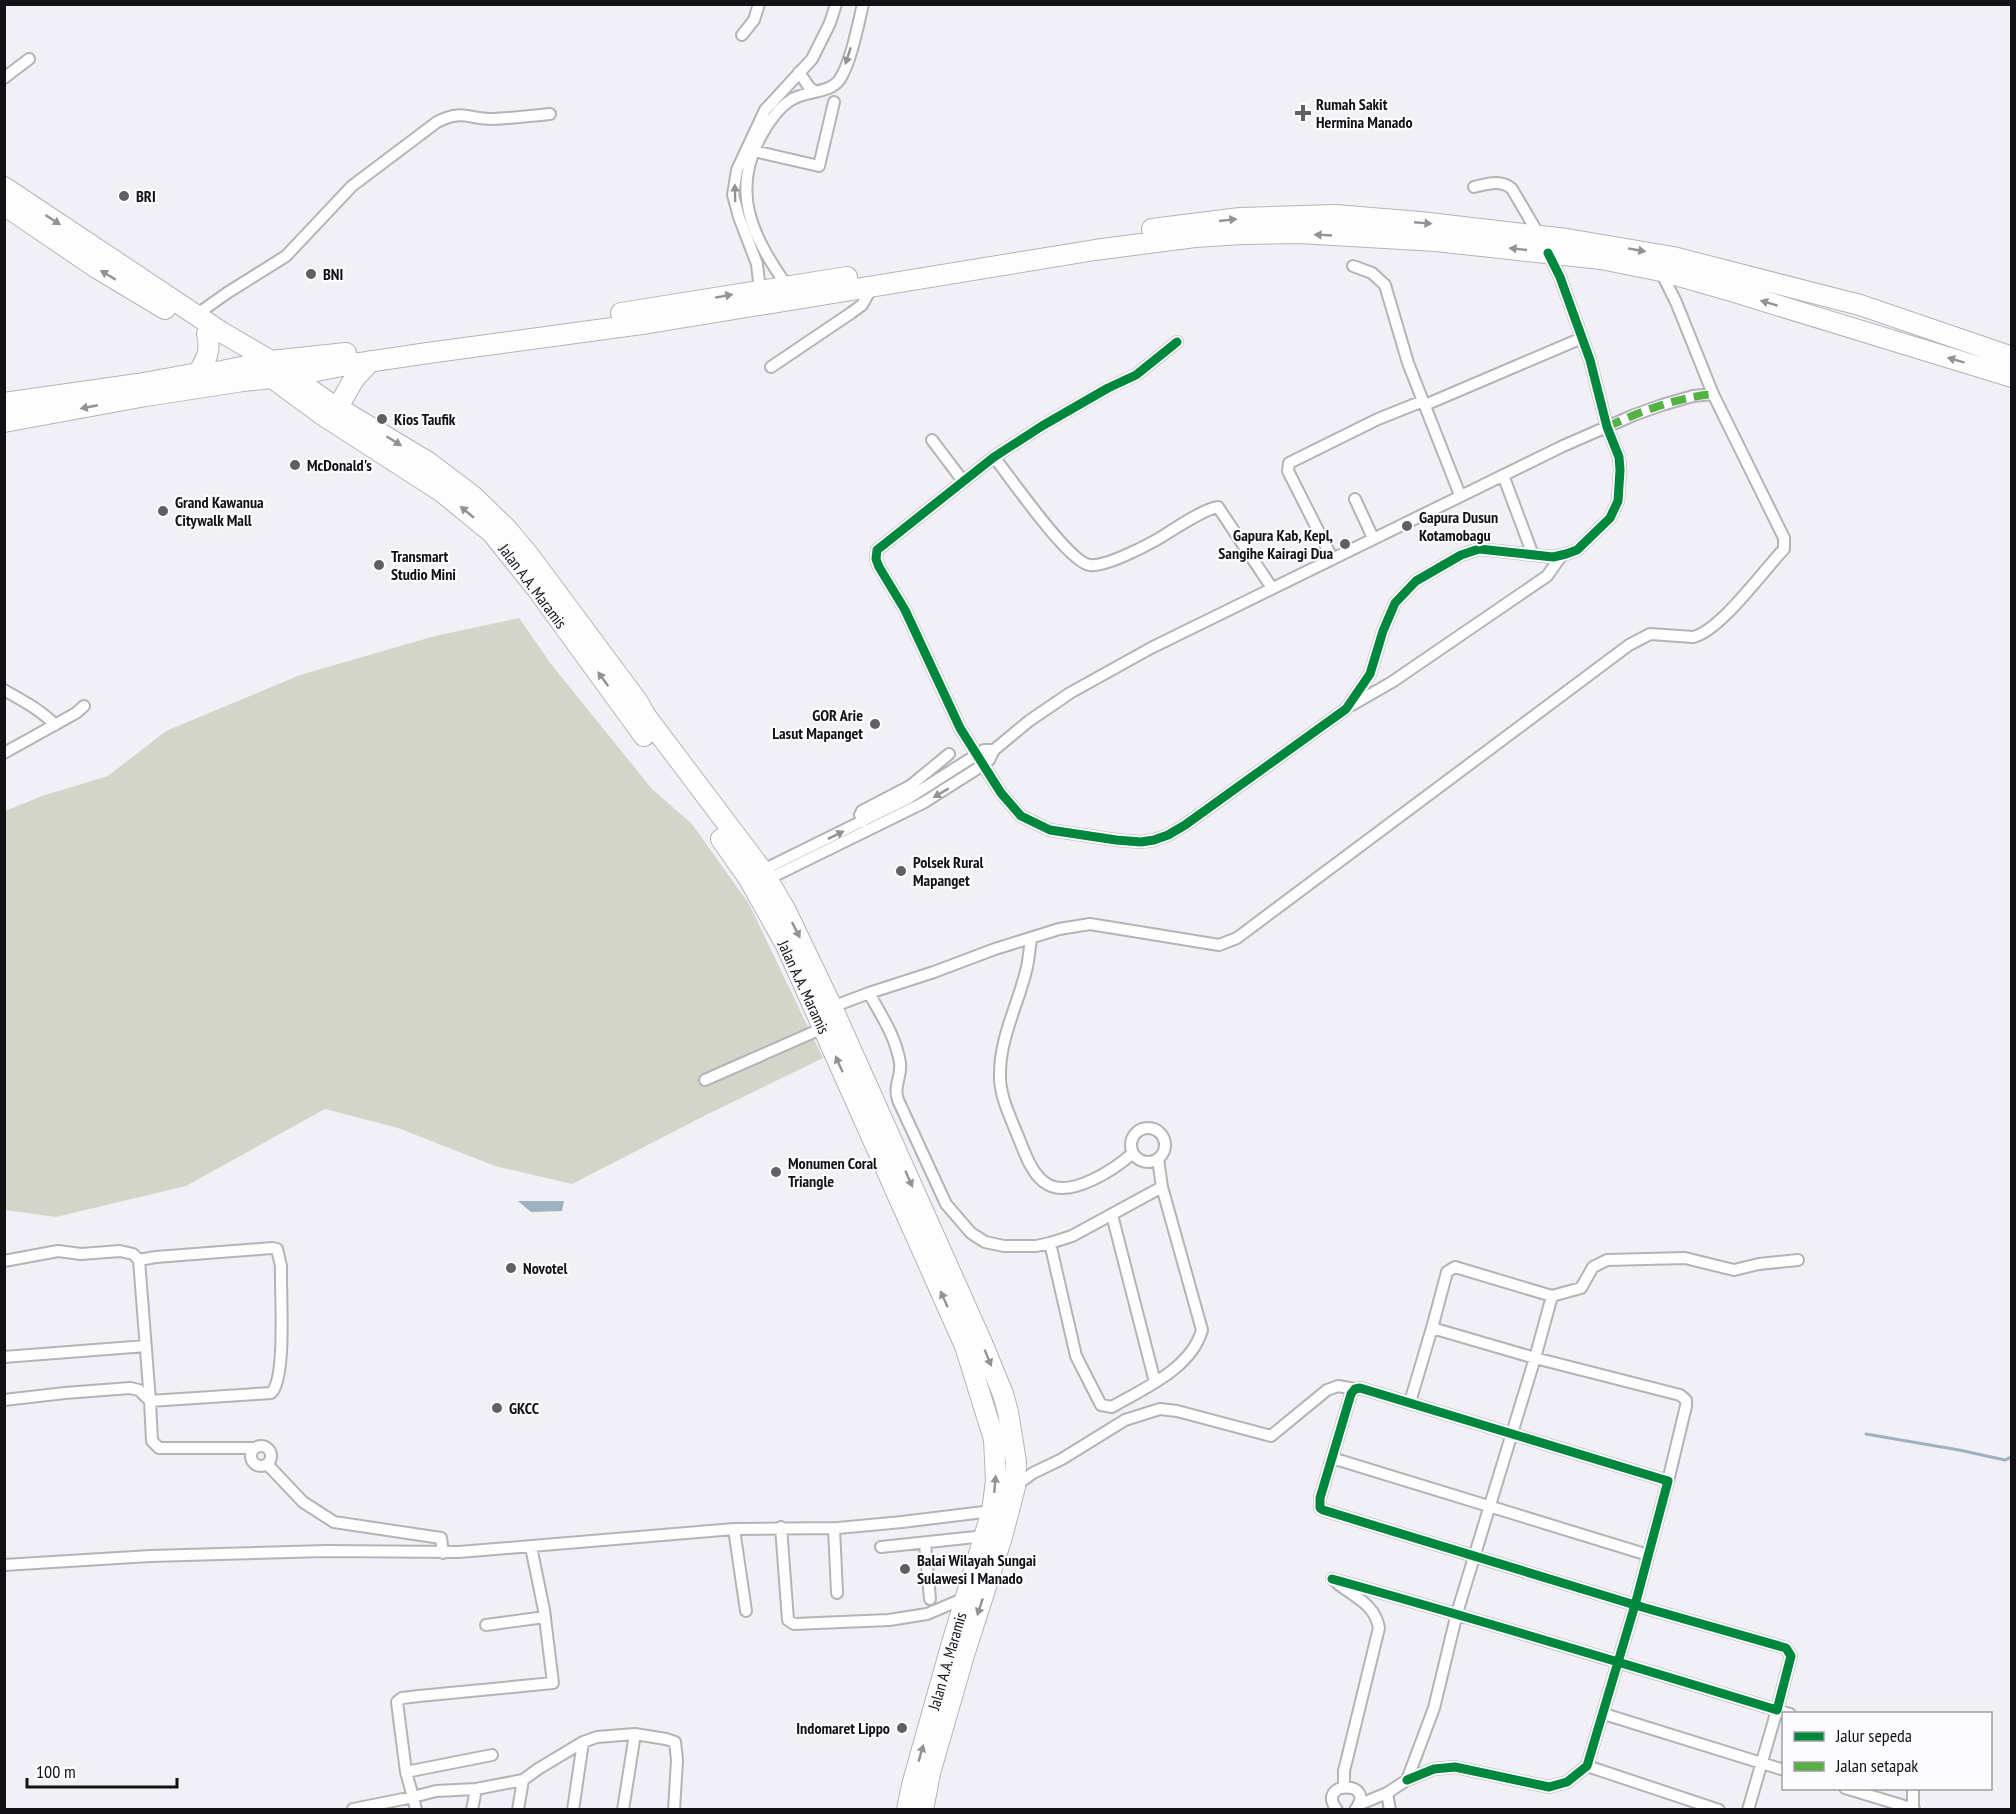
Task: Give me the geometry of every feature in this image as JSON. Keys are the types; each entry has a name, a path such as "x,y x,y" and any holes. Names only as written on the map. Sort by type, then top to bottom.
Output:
{"highway":[{"path":"4,187 196,315 266,368 291,376 325,400 447,475 483,504 511,534 562,598 638,702 758,879 785,909 832,1007 983,1345 1003,1394 1015,1452 1015,1486 1002,1537 964,1655 930,1773 923,1809"},
{"name":"Jalan A.A. Maramis","path":"4,205 95,267 266,368 296,397 442,492 492,533 758,879 965,1346 994,1439 996,1481 992,1511 965,1598 907,1809"},
{"path":"291,376 370,361 428,346 760,290 966,260 1070,241 1240,218 1335,215 1539,235 1673,256 1860,305 2012,357"},
{"path":"4,403 198,373 266,368 399,346 428,346 649,323 1106,248 1194,237 1299,233 1436,241 1602,258 1661,271 1731,291 2012,377"},
{"path":"198,373 208,356 210,346 207,334"},
{"path":"338,407 354,380 370,361"},
{"path":"4,422 230,383 266,368"},
{"path":"230,383 296,397"}],"street":[{"path":"742,34 754,20 759,4"},
{"path":"760,290 757,264 738,217 733,195 737,170 765,110 812,59 830,23 836,4"},
{"path":"787,286 760,243 748,210 745,190 754,151 764,131 783,106 802,94 833,87 840,79 856,33 863,4"},
{"path":"4,78 29,59"},
{"path":"799,72 814,91"},
{"path":"754,151 819,166 834,102"},
{"path":"196,315 286,256 352,186 437,122 459,114 492,119 550,114"},
{"path":"1474,187 1497,182 1508,185 1539,235"},
{"path":"1346,708 1361,690 1370,674 1383,631 1395,603 1416,581 1461,555 1479,549 1552,557 1577,550 1610,518 1618,501 1619,457 1607,427 1590,360 1560,278 1548,253"},
{"path":"1353,266 1372,273 1385,285 1408,363 1460,495"},
{"path":"832,1007 995,949 1059,929 1090,924 1219,945 1237,938 1629,645 1650,634 1693,637 1715,626 1784,549 1784,538 1713,394 1661,271"},
{"path":"771,367 851,313 862,304 872,286"},
{"path":"1332,558 1288,471 1288,463 1347,434 1582,338"},
{"path":"1177,342 1136,375 1108,388 1042,426 994,457 877,550 876,559 905,610 944,696 983,765 1001,793 1021,816 1050,830 1104,839 1141,842 1168,835 1346,708 1392,682 1547,576 1562,555"},
{"path":"758,879 871,830 923,803 983,765 989,760 994,750 1029,721 1070,693 1151,648 1563,446 1662,405 1693,396 1713,394"},
{"path":"932,440 963,481"},
{"path":"994,457 1053,534 1075,558 1082,562 1097,565 1131,553 1214,507 1218,507 1272,588"},
{"path":"1503,475 1533,555"},
{"path":"1355,499 1373,538"},
{"path":"4,690 32,706 55,725"},
{"path":"4,753 76,713 84,706"},
{"path":"758,879 906,799 976,754 984,750 994,750"},
{"path":"863,822 860,814 862,811 910,786 949,754"},
{"path":"1031,939 1026,971 999,1071 1005,1105 1026,1154 1036,1173 1047,1184 1058,1188 1074,1186 1094,1179 1133,1153"},
{"path":"869,993 893,1037 897,1050 900,1067 895,1088 903,1111 946,1204 971,1233 985,1242 1004,1246 1036,1246 1050,1243 1072,1236 1162,1187"},
{"path":"705,1080 823,1028"},
{"path":"882,1120 903,1111"},
{"path":"1149,1128 1156,1130 1165,1140 1163,1154 1158,1159 1144,1161 1133,1153 1132,1138 1136,1132 1149,1128"},
{"path":"1050,1243 1076,1356 1101,1405 1112,1407 1177,1367 1194,1349 1202,1330 1162,1187 1158,1159"},
{"path":"1112,1215 1155,1382"},
{"path":"4,1400 129,1388 139,1390 150,1401 271,1393 274,1390 281,1367 282,1266 279,1252 272,1248 138,1260"},
{"path":"4,1261 58,1251 81,1254 120,1251 133,1254 138,1260 152,1441 159,1448 255,1448 251,1455 254,1463 263,1466 267,1464 303,1502 323,1517 348,1526 441,1538 443,1552"},
{"path":"1410,1402 1447,1272 1455,1267 1552,1296 1581,1288 1593,1267 1607,1260 1685,1258 1734,1270 1759,1264 1798,1260"},
{"path":"1407,1780 1434,1708 1457,1613 1491,1506 1552,1296"},
{"path":"1336,1809 1333,1802 1334,1794 1344,1786 1352,1787 1358,1793 1357,1807 1387,1793 1407,1780 1434,1769 1455,1767 1549,1787 1567,1782 1587,1766 1635,1605 1686,1406 1684,1398 1680,1395 1535,1358 1432,1328"},
{"path":"4,1357 146,1346"},
{"path":"1015,1486 1033,1473 1062,1459 1125,1420 1160,1409 1177,1411 1270,1436 1328,1390 1338,1386 1360,1388 1410,1402 1668,1481"},
{"path":"1355,1389 1351,1394 1320,1498 1320,1508 1475,1557 1786,1648 1791,1656 1748,1809"},
{"path":"1332,1458 1648,1555"},
{"path":"4,1564 150,1556 326,1551 443,1552 531,1547 734,1529 834,1528 992,1511"},
{"path":"781,1527 789,1620 794,1624 898,1619 927,1614 965,1598"},
{"path":"834,1528 837,1593"},
{"path":"734,1529 746,1611"},
{"path":"881,1547 985,1536"},
{"path":"925,1544 930,1599"},
{"path":"416,1809 406,1772 397,1702 402,1698 553,1683 545,1617 531,1547"},
{"path":"1344,1786 1344,1771 1379,1628 1377,1616 1367,1604 1332,1579 1457,1613 1786,1712"},
{"path":"486,1625 545,1617"},
{"path":"1604,1714 1782,1769"},
{"path":"623,1809 635,1734"},
{"path":"353,1809 436,1791 476,1789 523,1780 538,1768 583,1742 597,1737 635,1734 675,1742 677,1760 674,1809"},
{"path":"573,1809 583,1742"},
{"path":"406,1772 492,1755"},
{"path":"1587,1766 1719,1809"},
{"path":"518,1809 523,1780"},
{"path":"472,1809 476,1789"},
{"path":"1851,1790 1913,1809 1913,1790"},
{"path":"1387,1793 1390,1809"}],"shaded area":[{"path":"519,618 551,664 652,789 692,824 749,904 823,1058 572,1184 495,1166 398,1128 325,1109 186,1186 56,1217 5,1210 5,811 42,796 108,776 166,731 300,675 435,636"}],"water":[{"path":"518,1201 564,1201 562,1211 531,1212"}],"waterway":[{"path":"1866,1434 2005,1460 2012,1457"}],"marked path":[{"path":"1607,427 1659,406 1713,394"}],"cycle path":[{"path":"1177,342 1136,375 1108,388 1042,426 994,457 877,550 876,559 879,567 905,610 960,728 1001,793 1021,816 1050,830 1141,842 1168,835 1346,709 1370,674 1383,631 1395,603 1416,581 1461,555 1479,549 1553,557 1566,554 1577,550 1610,518 1618,501 1619,457 1607,427 1590,360 1560,277 1548,253"},
{"path":"1332,1579 1499,1627 1610,1660 1666,1676 1777,1710 1791,1656 1786,1648 1635,1605 1323,1510 1320,1508 1320,1498 1351,1394 1355,1389 1360,1388 1668,1481 1635,1605 1587,1766 1567,1782 1549,1787 1455,1767 1434,1769 1407,1780"}],"place":[{"name":"Rumah Sakit Hermina Manado","path":"1303,113"},
{"name":"BRI","path":"124,196"},
{"name":"BNI","path":"311,274"},
{"name":"Kios Taufik","path":"382,419"},
{"name":"McDonald's","path":"295,465"},
{"name":"Grand Kawanua Citywalk Mall","path":"163,511"},
{"name":"Gapura Dusun Kotamobagu","path":"1407,526"},
{"name":"Gapura Kab, Kepl, Sangihe Kairagi Dua","path":"1345,544"},
{"name":"Transmart Studio Mini","path":"379,565"},
{"name":"GOR Arie Lasut Mapanget","path":"875,724"},
{"name":"Polsek Rural Mapanget","path":"901,871"},
{"name":"Monumen Coral Triangle","path":"776,1172"},
{"name":"Novotel","path":"511,1268"},
{"name":"GKCC","path":"497,1408"},
{"name":"Balai Wilayah Sungai Sulawesi I Manado","path":"905,1569"},
{"name":"Indomaret Lippo","path":"902,1728"}]}
